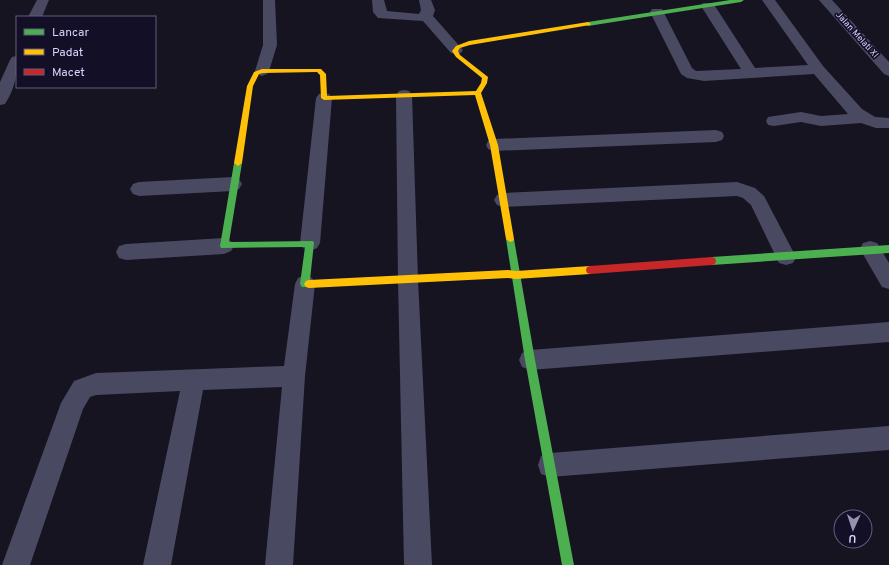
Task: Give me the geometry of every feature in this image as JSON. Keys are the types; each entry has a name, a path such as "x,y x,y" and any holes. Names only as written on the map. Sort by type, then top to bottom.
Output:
{"street":[{"path":"36,16 43,0"},
{"path":"262,71 270,45 268,0"},
{"path":"378,0 380,12 386,16 420,18 426,16"},
{"path":"425,0 428,10 426,16"},
{"path":"456,50 458,47 469,43 657,12 708,6 741,0"},
{"path":"768,0 818,69 862,118 873,123 889,123"},
{"name":"Jalan Melati XI","path":"825,0 889,71"},
{"path":"708,6 752,73"},
{"path":"657,12 688,73 692,75 704,76 818,69"},
{"path":"426,16 456,50 458,56 485,77 484,83 478,93 494,145 530,360 568,565"},
{"path":"0,100 16,62"},
{"path":"224,246 250,86 254,75 262,71 319,70 323,74 324,98 310,243 294,376 279,565"},
{"path":"324,98 478,93"},
{"path":"404,95 408,280 418,565"},
{"path":"774,121 801,116 821,121 862,118"},
{"path":"494,145 716,136"},
{"path":"139,189 233,184"},
{"path":"503,200 737,189 749,192 758,201 786,257"},
{"path":"126,252 224,246 310,243"},
{"path":"305,284 508,274 516,275 786,257 880,249 889,281"},
{"path":"530,360 889,332"},
{"path":"16,565 73,403 82,389 96,384 294,376"},
{"path":"157,565 194,380"},
{"path":"550,465 889,438"}],"traffic: fast":[{"path":"588,24 741,0"},
{"path":"238,163 224,246 310,243 305,284 309,284"},
{"path":"510,239 530,360 568,565"},
{"path":"712,261 889,249"}],"traffic: slow":[{"path":"510,239 494,145 478,93 484,83 485,77 458,56 455,51 458,47 469,43 588,24"},
{"path":"238,163 250,86 256,73 262,71 319,70 323,74 324,98 478,93"},
{"path":"309,284 508,274 516,275 590,270"}],"traffic: jam":[{"path":"590,270 712,261"}]}
